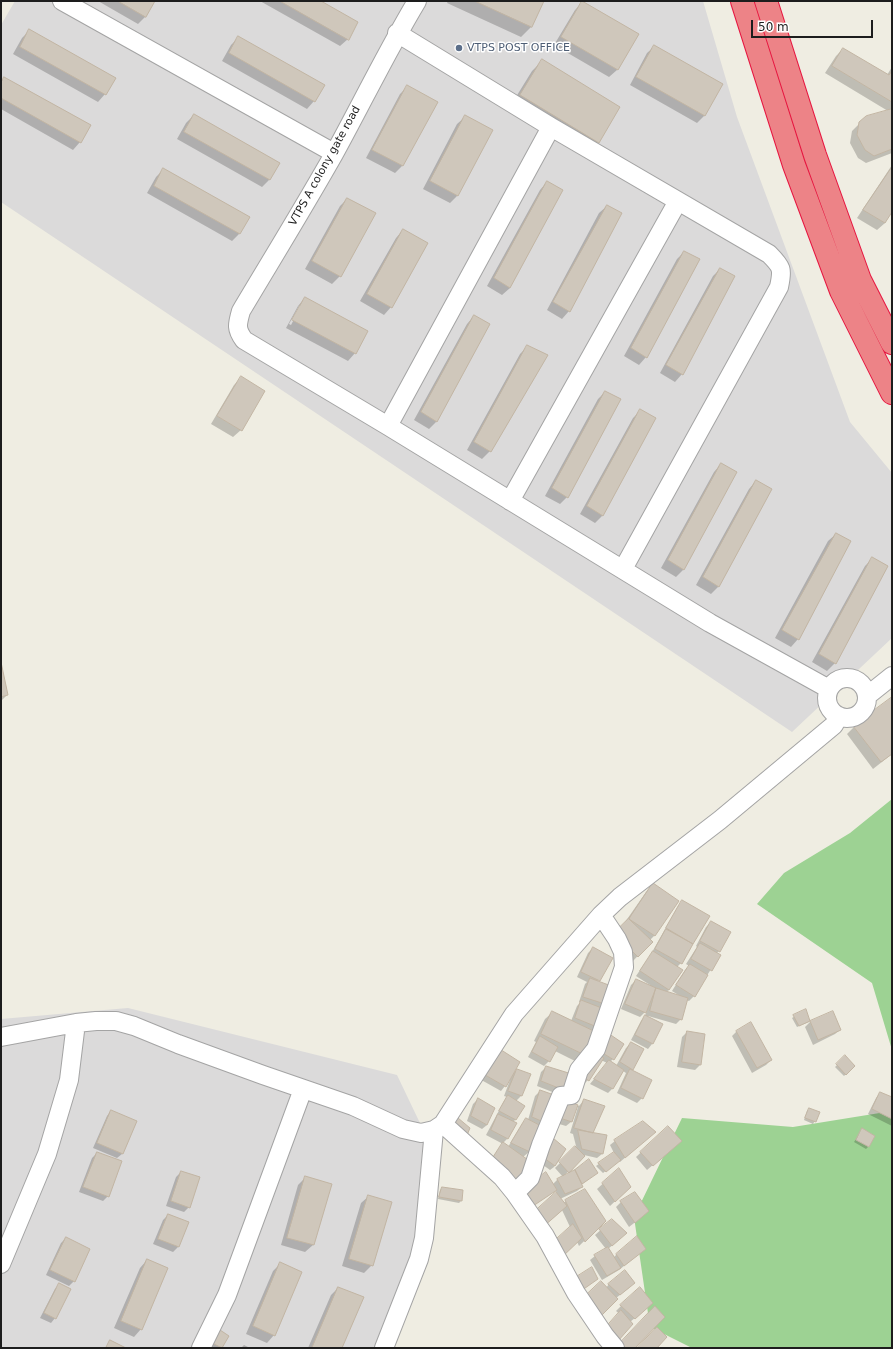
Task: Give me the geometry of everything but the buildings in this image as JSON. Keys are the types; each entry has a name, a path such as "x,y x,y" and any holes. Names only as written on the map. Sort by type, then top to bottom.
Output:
{"highway":[{"path":"742,1 794,166 841,291 892,393"},
{"path":"766,1 815,156 858,273 892,343"}],"street":[{"path":"62,1 334,153"},
{"name":"VTPS A colony gate road","path":"388,426 244,340 238,331 238,320 241,312 296,221 334,153 397,33 416,1"},
{"path":"397,33 551,127 769,254 779,264 782,273 779,287 622,569"},
{"path":"551,127 388,426 710,623 829,689"},
{"path":"510,501 678,201"},
{"path":"867,696 892,676"},
{"path":"842,678 849,678 861,683 867,696 864,709 859,714 852,717 846,718 839,716 833,712 829,706 827,700 829,689 836,681 842,678"},
{"path":"384,1348 419,1259 424,1238 438,1127 514,1014 601,915 620,897 720,820 774,776 834,725 839,716"},
{"path":"515,1193 530,1178 540,1145 561,1096 571,1095 579,1070 596,1049 624,967 623,952 617,939 601,915"},
{"path":"1,1037 76,1023 116,1021 134,1026 185,1046 353,1106 403,1129 421,1132 438,1127"},
{"path":"1,1264 47,1154 69,1080 76,1023"},
{"path":"201,1348 227,1295 303,1089"},
{"path":"438,1127 502,1177 515,1193 545,1236 576,1293 604,1336 615,1348"}],"shaded area":[{"path":"15,1 703,1 737,117 850,422 892,473 892,638 792,732 1,202 1,25"},
{"path":"128,1008 397,1075 440,1165 388,1348 1,1348 1,1019"}],"green space":[{"path":"892,799 892,1050 872,983 757,904 784,873 850,833"},
{"path":"892,1111 892,1348 692,1348 650,1327 634,1217 682,1118 793,1127"}],"place":[{"name":"VTPS POST OFFICE","path":"459,48"}]}
